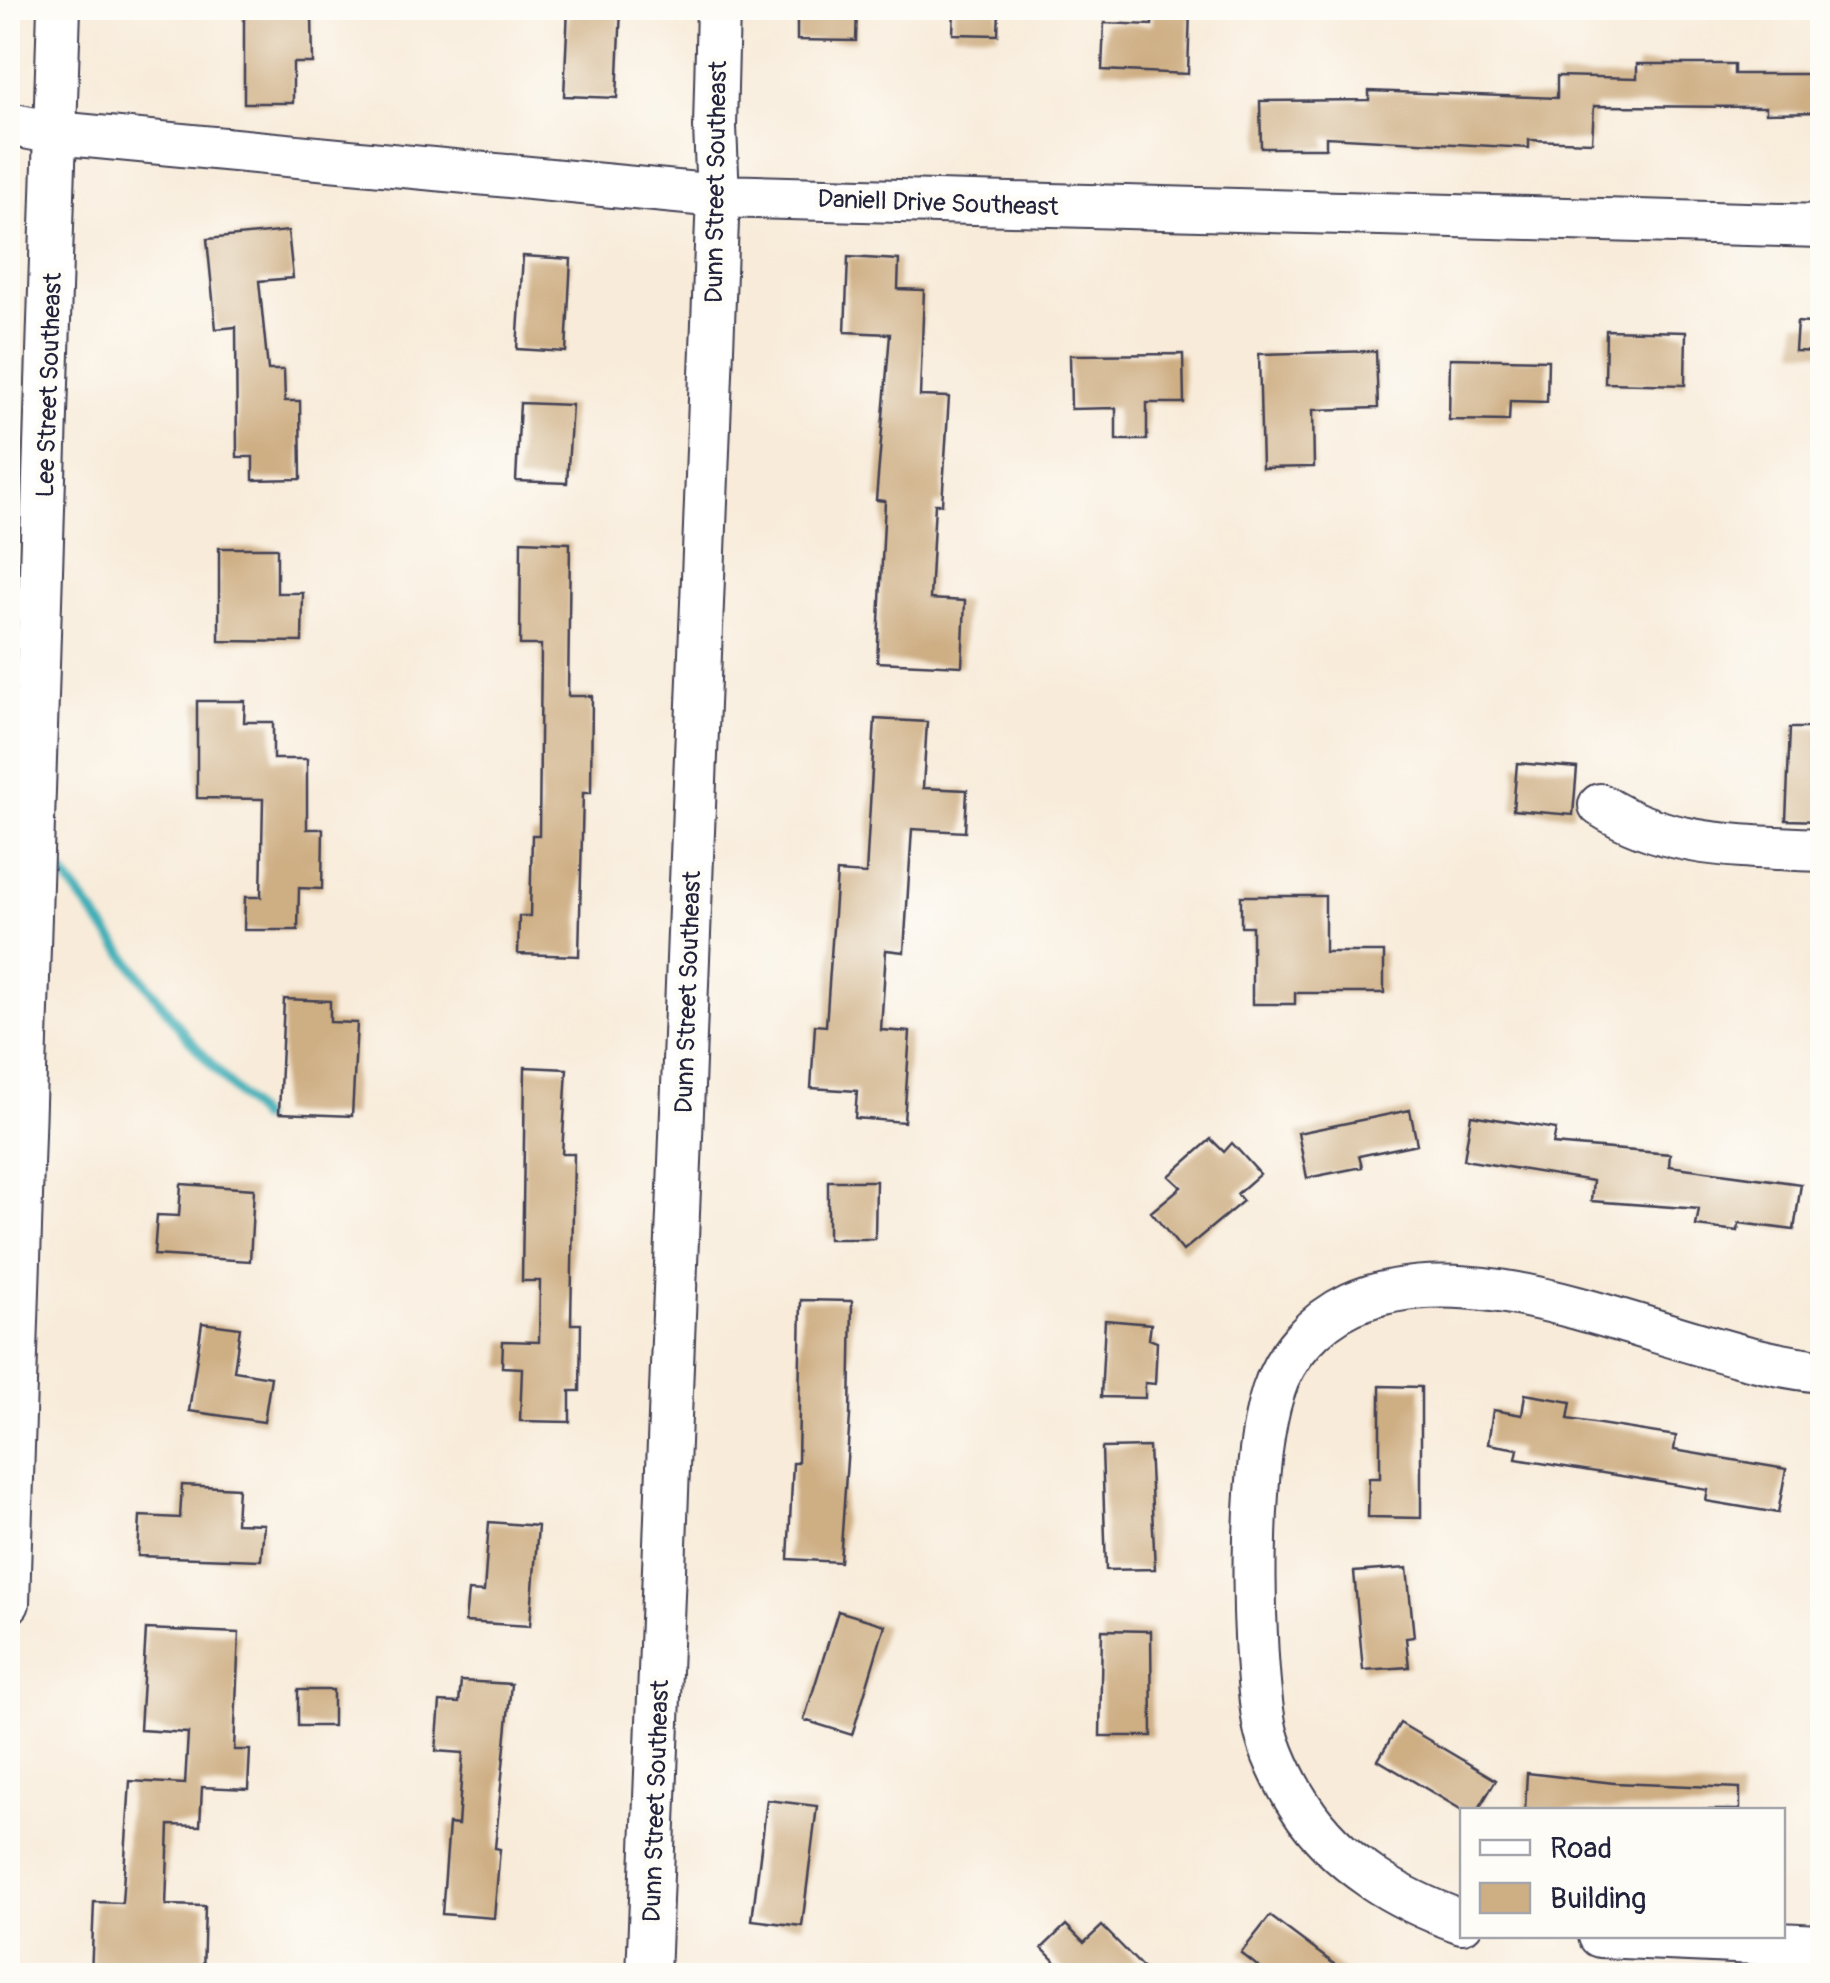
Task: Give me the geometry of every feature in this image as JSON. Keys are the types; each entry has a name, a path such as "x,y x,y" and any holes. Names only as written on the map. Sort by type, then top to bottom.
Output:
{"street":[{"name":"Lee Street Southeast","path":"8,1603 59,8"},
{"name":"Dunn Street Southeast","path":"648,1976 718,196 718,8"},
{"name":"Daniell Drive Southeast","path":"8,124 56,133 718,196 1822,226"},
{"path":"1600,805 1632,825 1679,840 1822,850"},
{"path":"1460,1921 1413,1904 1346,1861 1299,1806 1265,1728 1255,1636 1261,1470 1273,1392 1303,1337 1352,1304 1420,1288 1518,1293 1822,1372"},
{"path":"1644,1938 1822,1946"}],"building":[{"path":"568,8 621,8 617,98 564,96"},
{"path":"797,8 857,8 856,41 797,40"},
{"path":"954,8 999,8 998,35 953,34"},
{"path":"1153,8 1190,9 1188,74 1102,70 1104,23 1152,25"},
{"path":"244,15 312,15 313,63 293,63 293,103 244,103"},
{"path":"1637,64 1734,64 1734,74 1822,74 1822,112 1766,113 1766,107 1594,106 1592,142 1529,140 1529,148 1326,137 1326,148 1261,148 1260,101 1369,100 1369,91 1557,98 1557,76 1637,78"},
{"path":"288,231 293,278 259,281 268,370 284,370 285,401 300,401 301,479 253,480 253,457 237,457 236,327 216,329 207,239"},
{"path":"523,256 571,259 566,352 517,349"},
{"path":"848,257 899,260 898,289 924,290 920,396 949,397 942,504 935,504 930,599 965,601 962,666 877,662 885,501 876,500 890,334 845,332"},
{"path":"1797,322 1822,324 1822,352 1795,351"},
{"path":"1606,330 1686,332 1685,385 1605,383"},
{"path":"1376,351 1378,408 1313,410 1314,467 1262,468 1259,354"},
{"path":"1183,354 1184,403 1147,403 1147,440 1116,440 1116,408 1071,409 1070,355"},
{"path":"1450,358 1548,360 1547,402 1510,401 1509,421 1449,420"},
{"path":"520,403 572,405 567,483 516,481"},
{"path":"521,541 570,543 568,696 592,696 591,793 583,793 579,956 518,954 519,916 530,916 532,835 539,835 541,645 520,645"},
{"path":"219,548 277,548 277,593 303,593 302,642 219,641"},
{"path":"197,701 245,701 244,722 273,722 273,759 307,759 307,829 323,829 322,889 299,888 298,930 244,930 245,897 261,897 263,799 197,798"},
{"path":"875,719 927,722 923,788 967,790 965,832 912,829 904,952 886,950 881,1030 910,1032 904,1122 855,1118 857,1091 811,1088 815,1025 826,1026 837,872 866,874"},
{"path":"1790,728 1822,728 1822,821 1786,820"},
{"path":"1517,763 1577,768 1573,815 1513,810"},
{"path":"1241,896 1325,896 1325,952 1384,952 1384,993 1295,993 1295,1004 1252,1004 1252,926 1241,926"},
{"path":"284,999 330,1001 330,1022 357,1023 352,1116 279,1113"},
{"path":"525,1067 567,1069 562,1154 574,1154 571,1324 581,1324 580,1391 570,1391 570,1422 520,1421 522,1368 502,1367 503,1341 539,1342 540,1281 522,1281"},
{"path":"1410,1110 1417,1144 1359,1156 1362,1167 1307,1178 1298,1133"},
{"path":"1471,1115 1556,1129 1553,1144 1670,1154 1669,1166 1801,1184 1794,1230 1739,1223 1738,1231 1696,1226 1699,1209 1591,1201 1593,1181 1464,1160"},
{"path":"1211,1139 1224,1152 1232,1143 1260,1174 1237,1194 1243,1201 1183,1251 1151,1212 1181,1187 1169,1176"},
{"path":"828,1181 876,1181 875,1239 828,1239"},
{"path":"181,1184 254,1189 250,1261 154,1255 157,1215 179,1216"},
{"path":"801,1300 852,1301 850,1416 840,1562 788,1559 793,1463 798,1463"},
{"path":"1105,1320 1151,1324 1149,1339 1157,1342 1155,1384 1145,1383 1145,1398 1101,1397"},
{"path":"202,1323 240,1328 234,1371 271,1377 264,1422 189,1411"},
{"path":"1380,1386 1421,1387 1421,1518 1368,1517 1369,1478 1380,1478"},
{"path":"1525,1394 1571,1402 1568,1419 1676,1436 1674,1450 1786,1469 1778,1513 1706,1501 1708,1490 1516,1459 1518,1449 1488,1444 1493,1410 1522,1415"},
{"path":"1149,1447 1155,1569 1106,1570 1102,1448"},
{"path":"182,1485 238,1488 236,1523 264,1524 261,1560 138,1556 140,1516 180,1518"},
{"path":"489,1522 538,1526 530,1626 465,1622 468,1591 484,1592"},
{"path":"1407,1568 1414,1637 1406,1638 1409,1667 1363,1670 1354,1572"},
{"path":"838,1611 885,1625 852,1735 804,1720"},
{"path":"146,1629 239,1633 234,1750 250,1750 248,1789 202,1787 200,1826 169,1825 166,1905 205,1906 203,1976 91,1976 94,1902 122,1903 130,1781 185,1784 188,1733 140,1730"},
{"path":"1102,1630 1151,1631 1152,1736 1100,1736"},
{"path":"461,1681 511,1684 495,1848 500,1849 494,1918 442,1914 449,1824 458,1825 463,1753 436,1751 440,1702 459,1703"},
{"path":"298,1690 333,1690 333,1726 298,1726"},
{"path":"1400,1723 1496,1780 1479,1808 1460,1809 1378,1760"},
{"path":"1527,1773 1614,1783 1740,1788 1740,1808 1525,1808"},
{"path":"767,1800 817,1806 802,1926 752,1920"},
{"path":"1270,1916 1350,1976 1270,1976 1241,1953"},
{"path":"1066,1925 1084,1943 1102,1926 1151,1976 1069,1976 1042,1948"}],"waterway":[{"path":"45,850 186,1036 260,1118"}]}
